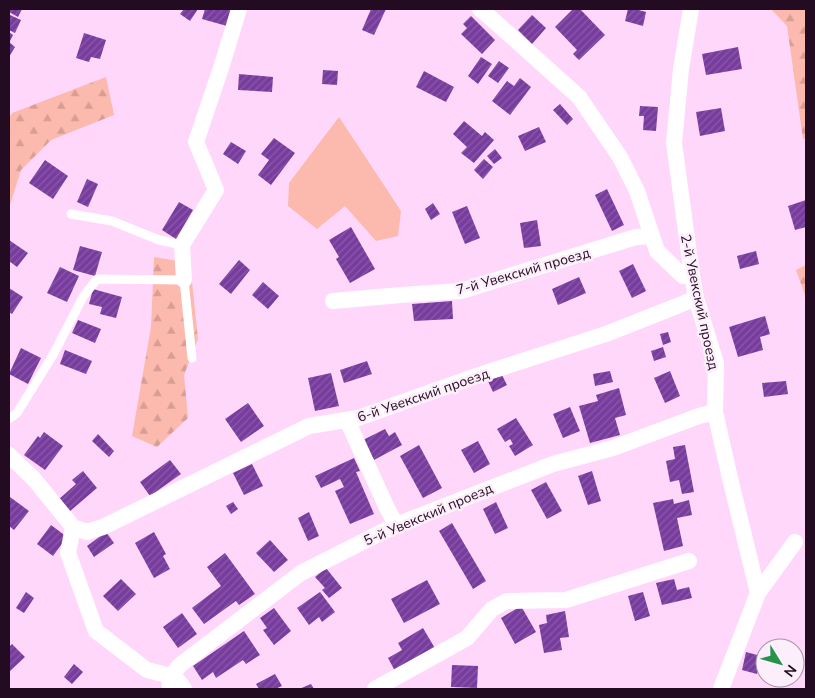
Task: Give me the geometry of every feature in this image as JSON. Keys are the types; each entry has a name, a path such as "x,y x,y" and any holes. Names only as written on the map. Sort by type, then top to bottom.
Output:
{"street":[{"path":"184,280 182,245 216,190 196,142 239,9"},
{"path":"480,9 579,97 620,157 637,192 657,251 682,276 692,275"},
{"name":"2-й Увекский проезд","path":"691,9 681,69 674,143 696,298 716,363 716,412 758,593"},
{"name":"7-й Увекский проезд","path":"333,302 461,291 636,237 652,236"},
{"name":"6-й Увекский проезд","path":"73,527 87,532 103,527 309,426 358,418 476,376 606,334 696,298"},
{"name":"5-й Увекский проезд","path":"170,683 180,665 301,573 396,524 553,464 613,448 698,416 716,412"},
{"path":"347,420 396,524"},
{"path":"9,455 34,479 73,527 68,554 96,631 147,670 170,683 179,682 184,689"},
{"path":"721,689 758,593 795,542"},
{"path":"375,689 467,638 492,609 507,601 566,600 689,561"}],"lane":[{"path":"71,214 112,221 159,240 182,245"},
{"path":"9,419 17,413 53,355 83,297 97,280 184,280 192,358"}],"green space":[{"path":"771,9 806,9 806,138 803,139 787,26"},
{"path":"106,77 114,115 51,140 21,170 9,208 9,118 12,113"},
{"path":"339,117 401,211 398,236 376,241 345,206 317,229 288,206 289,183"},
{"path":"154,257 190,263 198,339 184,375 188,418 157,447 132,436 151,327"},
{"path":"806,265 806,298 796,270"}],"building":[{"path":"9,9 22,9 18,17 9,12"},
{"path":"184,9 198,9 190,21 180,14"},
{"path":"205,9 231,9 227,26 202,19"},
{"path":"371,9 386,9 374,35 362,30"},
{"path":"573,9 580,9 605,35 579,60 573,54 577,50 555,27"},
{"path":"628,9 646,12 643,26 625,21"},
{"path":"10,15 21,20 15,33 9,30"},
{"path":"532,15 546,28 532,44 518,30"},
{"path":"471,16 495,40 482,54 461,34 467,28 463,24"},
{"path":"9,32 13,35 10,41 9,41"},
{"path":"84,33 106,40 100,59 91,57 89,62 76,58"},
{"path":"9,42 15,47 9,57"},
{"path":"738,47 742,69 706,75 702,54"},
{"path":"481,57 492,64 478,84 468,76"},
{"path":"499,61 509,68 498,83 488,76"},
{"path":"323,70 338,71 337,85 322,84"},
{"path":"424,71 454,87 446,102 416,87"},
{"path":"239,74 273,77 272,92 238,90"},
{"path":"520,78 531,87 510,115 492,101 507,81 514,86"},
{"path":"560,104 573,119 567,125 553,110"},
{"path":"640,106 658,107 656,131 643,130 644,116 639,116"},
{"path":"721,108 725,131 700,136 696,112"},
{"path":"464,121 482,136 485,132 494,140 474,163 461,153 467,147 453,134"},
{"path":"539,127 546,142 525,151 518,136"},
{"path":"274,138 295,153 271,185 258,175 269,160 261,154"},
{"path":"231,142 246,151 238,164 223,154"},
{"path":"495,149 502,158 494,164 487,156"},
{"path":"484,159 493,167 483,179 474,170"},
{"path":"45,160 68,176 53,199 29,183"},
{"path":"87,179 98,184 88,207 77,202"},
{"path":"607,189 624,225 612,231 595,195"},
{"path":"806,200 806,227 795,230 788,206"},
{"path":"179,202 193,210 176,239 162,230"},
{"path":"433,203 440,214 431,220 425,209"},
{"path":"467,206 480,238 465,244 452,212"},
{"path":"537,220 541,246 524,248 520,223"},
{"path":"351,227 375,269 350,283 336,259 339,257 329,240"},
{"path":"9,240 28,253 17,267 9,261"},
{"path":"80,246 102,252 95,276 73,270"},
{"path":"756,251 759,264 740,269 737,256"},
{"path":"239,260 250,270 231,294 219,284"},
{"path":"633,264 646,291 632,298 619,271"},
{"path":"60,267 79,276 67,302 47,293"},
{"path":"579,277 586,293 558,305 552,289"},
{"path":"263,282 279,296 268,309 252,295"},
{"path":"9,288 23,297 12,314 9,312"},
{"path":"93,289 122,297 116,318 100,314 102,307 89,304"},
{"path":"452,301 453,319 414,321 412,304"},
{"path":"765,316 770,334 760,337 763,350 738,357 729,327"},
{"path":"78,320 101,329 95,343 72,333"},
{"path":"668,332 671,342 663,345 660,334"},
{"path":"663,347 666,357 654,361 651,351"},
{"path":"21,348 41,358 28,384 9,374"},
{"path":"65,350 92,361 86,374 60,364"},
{"path":"367,361 372,374 344,383 340,370"},
{"path":"610,371 613,382 595,386 593,374"},
{"path":"670,371 680,396 665,403 654,378"},
{"path":"331,373 339,406 315,411 308,378"},
{"path":"501,373 507,385 493,392 487,379"},
{"path":"786,381 788,394 764,397 762,383"},
{"path":"619,388 626,415 615,418 620,435 590,443 579,406 598,401 596,395"},
{"path":"248,403 264,426 241,442 225,419"},
{"path":"570,407 580,431 563,438 553,414"},
{"path":"516,418 533,445 515,456 509,446 513,444 510,439 505,442 497,429"},
{"path":"385,429 389,436 395,432 402,445 374,460 363,440"},
{"path":"44,432 63,446 45,470 24,455 38,436 40,438"},
{"path":"98,434 114,451 109,457 92,441"},
{"path":"478,441 490,464 474,473 461,450"},
{"path":"419,445 442,488 423,498 400,456"},
{"path":"685,445 694,492 682,494 679,480 670,482 666,461 675,459 673,447"},
{"path":"354,458 360,471 356,472 374,514 350,524 335,491 344,487 340,479 321,488 315,476"},
{"path":"170,460 181,474 150,496 140,482"},
{"path":"252,464 263,486 244,495 233,473"},
{"path":"83,471 97,488 69,512 58,500 76,484 72,480"},
{"path":"592,471 601,501 588,505 578,476"},
{"path":"546,482 562,511 547,519 531,490"},
{"path":"10,497 29,511 14,530 9,526"},
{"path":"673,499 674,504 689,500 692,515 677,518 683,546 664,551 653,503"},
{"path":"233,502 238,509 231,514 226,506"},
{"path":"496,502 508,528 495,534 483,509"},
{"path":"309,512 319,536 308,541 298,518"},
{"path":"452,523 486,581 473,589 439,531"},
{"path":"51,525 67,537 53,556 37,544"},
{"path":"106,532 114,543 94,557 87,546"},
{"path":"154,532 166,554 163,556 170,569 154,578 135,543"},
{"path":"270,540 288,560 274,572 256,553"},
{"path":"225,553 255,594 239,605 236,601 204,624 192,608 221,586 207,567"},
{"path":"326,568 342,588 329,598 322,590 325,588 315,577"},
{"path":"121,579 136,594 118,611 103,596"},
{"path":"674,579 677,590 689,587 692,598 662,605 656,583"},
{"path":"427,580 440,604 404,623 391,599"},
{"path":"26,592 34,598 24,613 16,608"},
{"path":"320,592 335,612 322,622 319,617 309,625 297,608"},
{"path":"643,592 650,616 635,621 628,596"},
{"path":"521,606 536,632 515,644 501,618"},
{"path":"274,608 291,631 274,645 263,630 267,628 260,618"},
{"path":"565,611 569,637 560,638 562,650 544,653 539,625 547,623 546,615"},
{"path":"182,613 197,634 178,648 163,627"},
{"path":"423,628 436,650 396,673 388,658 402,650 398,643"},
{"path":"244,631 260,655 246,664 243,660 216,678 213,672 202,680 193,666"},
{"path":"12,644 25,657 9,672 9,647"},
{"path":"746,652 755,654 755,673 742,670"},
{"path":"74,664 83,672 72,684 64,677"},
{"path":"452,665 478,666 477,688 451,687"},
{"path":"275,674 282,686 275,689 259,689 256,684"},
{"path":"311,684 314,689 299,689"}]}
